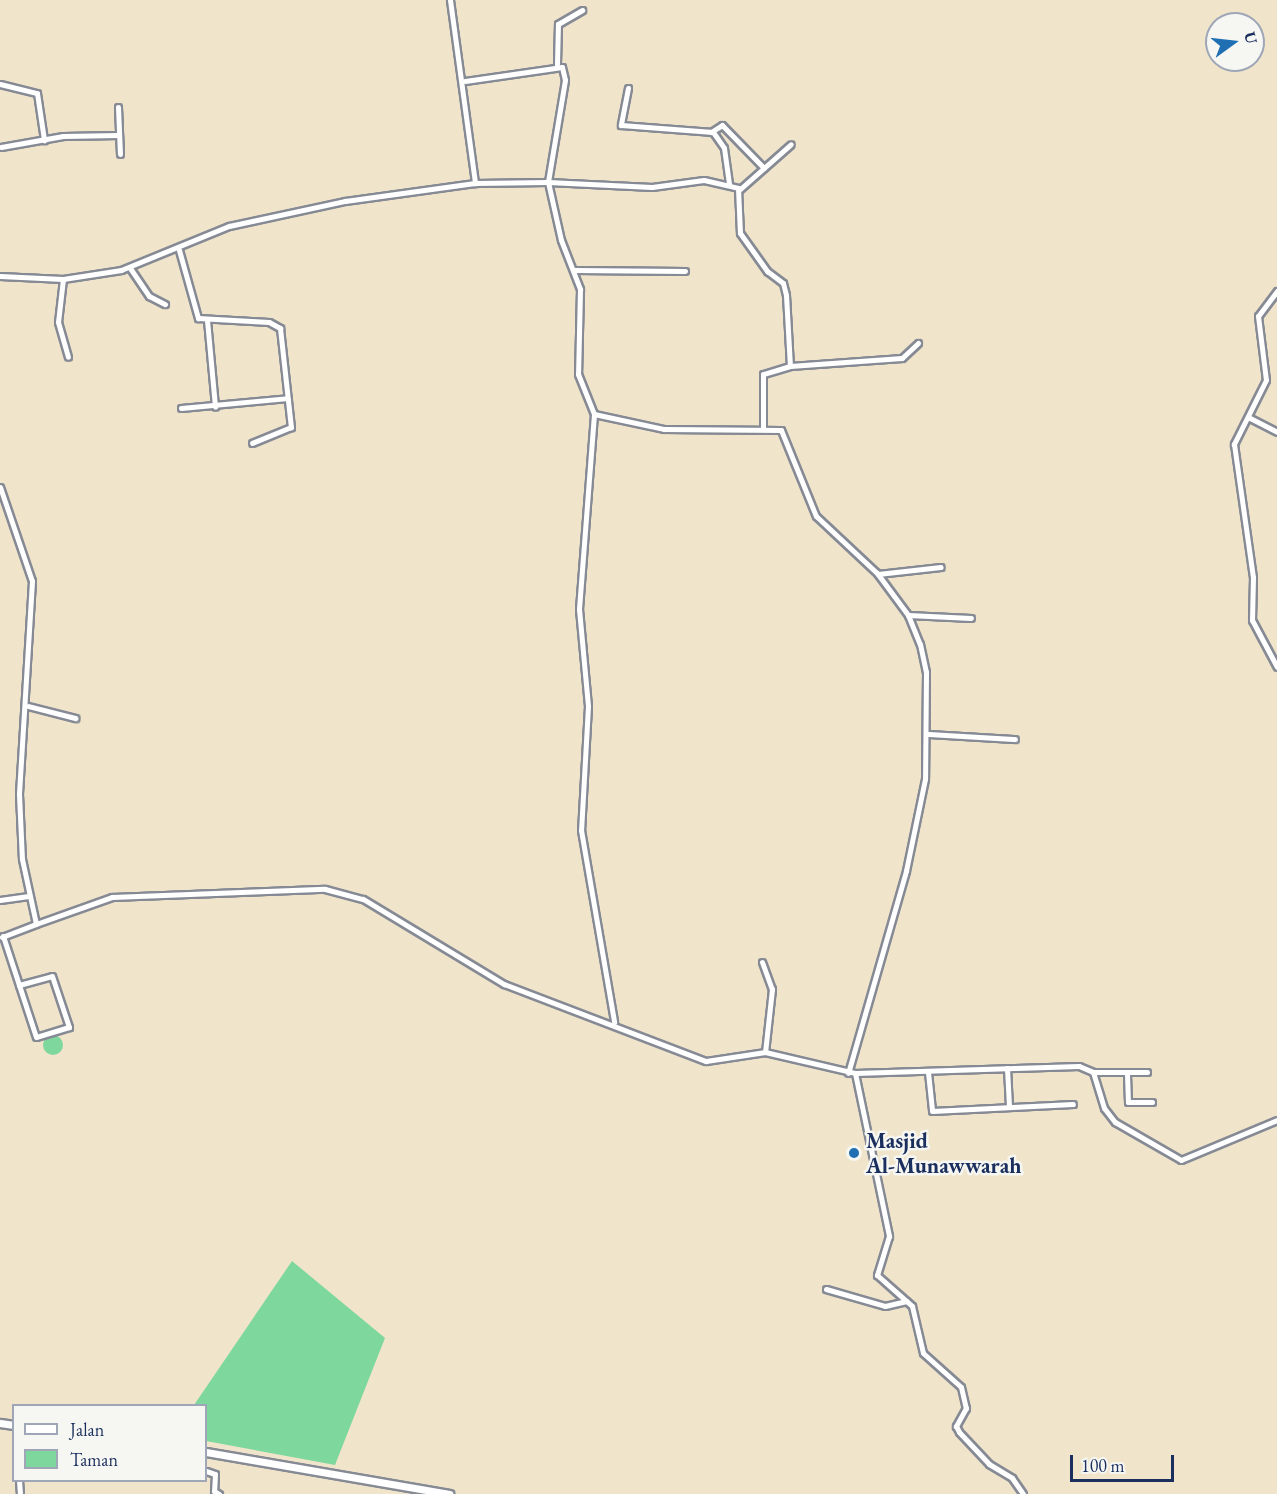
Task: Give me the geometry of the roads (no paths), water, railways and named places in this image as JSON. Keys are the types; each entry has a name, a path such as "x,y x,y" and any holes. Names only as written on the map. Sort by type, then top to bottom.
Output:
{"street":[{"path":"450,0 465,81 475,183"},
{"path":"582,10 558,24 557,64 565,80 548,183 561,240 575,270 580,300 578,379 594,414 579,609 588,706 581,830 614,1022"},
{"path":"465,81 557,64"},
{"path":"0,84 37,93 44,140"},
{"path":"628,88 623,127 711,132 722,125 764,168"},
{"path":"118,107 120,154"},
{"path":"711,132 724,148 729,185"},
{"path":"1,147 44,140 118,135"},
{"path":"789,366 785,289 740,233 739,190 791,144"},
{"path":"0,276 63,279 130,268 179,250 229,226 345,201 475,183 652,187 704,180 729,185 739,190"},
{"path":"179,250 196,313 207,320 277,324 288,398 287,432 252,443"},
{"path":"130,268 149,296 165,304"},
{"path":"575,270 685,271"},
{"path":"63,279 58,322 68,357"},
{"path":"1277,291 1257,316 1266,377 1234,444 1253,577 1252,620 1277,667"},
{"path":"207,320 215,408"},
{"path":"763,427 763,374 789,366 902,358 918,343"},
{"path":"181,408 215,408 288,398"},
{"path":"594,414 664,429 763,427 781,430 788,439 816,516 877,573 908,615 924,658 927,735 925,779 912,848 851,1073 889,1236 877,1275 906,1301 923,1353 961,1387 966,1408 956,1426 959,1432 989,1464 1012,1478 1023,1494"},
{"path":"1248,417 1277,432"},
{"path":"0,487 31,569 28,706 19,759 27,896 36,924"},
{"path":"877,573 941,567"},
{"path":"908,615 971,618"},
{"path":"28,706 75,718"},
{"path":"927,735 1015,739"},
{"path":"19,985 52,976 69,1028 36,1037 2,937 112,897 338,891 363,899 504,984 614,1022 711,1062 765,1052 851,1073 1074,1065 1093,1072 1126,1074 1146,1072"},
{"path":"0,900 27,896"},
{"path":"762,962 772,989 765,1052"},
{"path":"1007,1068 1009,1107"},
{"path":"928,1072 930,1110 1073,1104"},
{"path":"1093,1072 1111,1118 1176,1159 1191,1159 1277,1120"},
{"path":"1126,1074 1128,1102 1152,1102"},
{"path":"826,1289 885,1306 906,1301"},
{"path":"207,1452 449,1494"},
{"path":"207,1471 215,1474 214,1491 219,1494"}],"place":[{"name":"Masjid Al-Munawwarah","path":"854,1153"}]}
